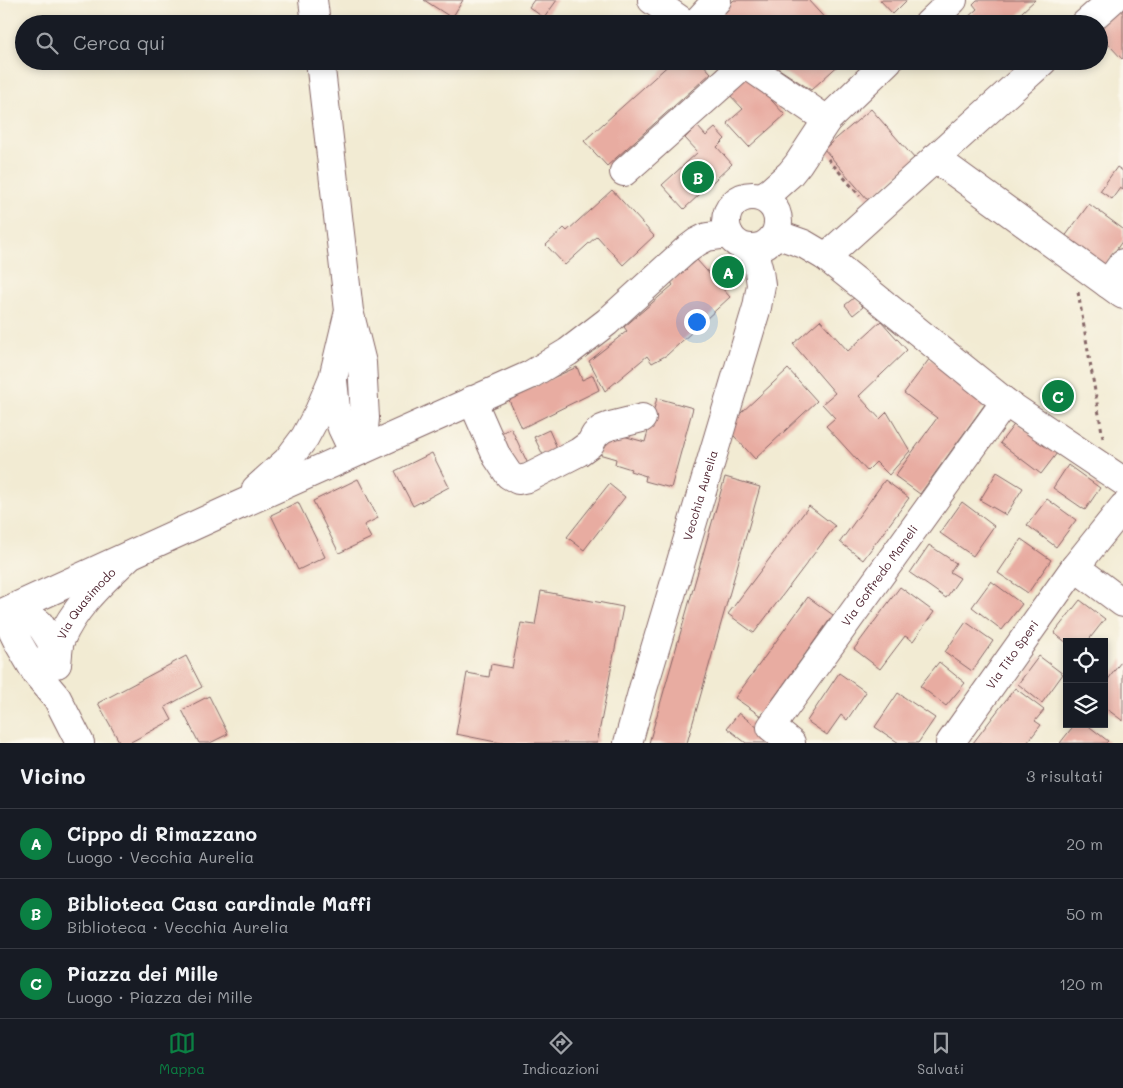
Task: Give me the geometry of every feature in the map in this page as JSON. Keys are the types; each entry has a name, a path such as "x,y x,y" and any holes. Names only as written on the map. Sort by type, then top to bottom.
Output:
{"main road":[{"path":"313,0 315,15"},
{"path":"652,0 673,15"},
{"path":"703,15 717,0"},
{"path":"937,15 953,0"},
{"path":"1095,15 1112,0"},
{"path":"321,70 349,311 362,363 365,418 358,451"},
{"path":"624,172 734,70"},
{"path":"752,70 820,129"},
{"path":"762,197 790,174 820,129 879,70"},
{"path":"826,257 1033,70"},
{"path":"935,158 1118,281"},
{"path":"746,196 762,197 768,200 777,211 779,225 777,232 768,244 761,247 746,248 733,240 729,234 726,226 728,211 739,199 746,196"},
{"path":"777,232 804,244 826,257 1005,402 1123,481"},
{"path":"46,668 18,644 7,611 530,375 568,352 607,322 697,242 729,234"},
{"name":"Vecchia Aurelia","path":"628,743 757,307 761,285 753,248"},
{"path":"237,506 287,460 305,437 319,411 333,378 349,311"},
{"path":"333,378 336,410 342,428 358,451"},
{"path":"472,400 497,457 509,475 518,480 528,478 579,452 590,444 595,435 602,429 642,418"},
{"name":"Via Goffredo Mameli","path":"791,743 771,727 1005,402"},
{"name":"Via Tito Speri","path":"950,743 1075,567 1123,507"},
{"name":"Via Quasimodo","path":"80,743 57,698 46,668 71,620 94,590 130,554"},
{"path":"1075,567 1123,603"},
{"path":"0,653 46,668"}],"path":[{"path":"820,129 820,149 868,206 877,210"},
{"path":"1078,290 1105,450 1098,465"}],"building":[{"path":"424,0 463,0 454,15 447,15"},
{"path":"534,0 557,0 546,15 540,15 529,7"},
{"path":"734,0 808,0 822,15 718,15"},
{"path":"880,0 907,0 893,14"},
{"path":"977,0 1035,0 1019,15 970,15 977,9 973,4"},
{"path":"1123,3 1122,59 1108,44 1108,17"},
{"path":"663,70 708,70 711,73 607,166 584,141"},
{"path":"781,70 833,70 811,90"},
{"path":"748,75 785,115 749,147 727,123 743,109 728,93"},
{"path":"871,109 915,159 868,200 824,149"},
{"path":"697,126 706,136 715,128 725,139 717,147 732,164 684,209 662,185 698,152 685,138"},
{"path":"1117,167 1123,171 1123,190 1120,188 1112,199 1100,191"},
{"path":"612,190 654,236 623,265 597,236 565,265 546,245 564,228 567,231"},
{"path":"1089,204 1123,229 1123,240 1104,267 1064,238"},
{"path":"697,260 730,297 667,355 652,363 647,356 605,391 589,361 627,331 624,327 673,285 671,282"},
{"path":"855,297 863,307 853,315 845,305"},
{"path":"820,320 848,351 881,321 907,350 859,396 880,419 887,412 910,451 889,475 876,462 867,471 826,426 835,418 822,404 835,393 793,344"},
{"path":"930,358 988,400 920,494 895,476 937,418 904,393"},
{"path":"577,367 582,380 593,375 599,390 522,428 508,398"},
{"path":"788,369 817,401 755,459 726,427"},
{"path":"657,398 693,408 671,488 645,481 646,476 615,464 616,459 599,454 605,431 645,442"},
{"path":"1016,422 1057,453 1041,474 1000,443"},
{"path":"511,428 528,464 518,469 495,436"},
{"path":"549,430 557,448 543,455 534,437"},
{"path":"432,453 449,487 413,506 395,471"},
{"path":"1068,465 1100,488 1085,510 1053,488"},
{"path":"997,472 1023,488 1006,515 980,500"},
{"path":"725,477 760,487 687,743 649,743"},
{"path":"358,479 378,518 364,525 371,538 339,553 313,501"},
{"path":"885,480 909,498 863,560 840,542"},
{"path":"609,484 625,497 584,550 567,537"},
{"path":"1047,499 1076,520 1056,547 1027,525"},
{"path":"298,502 325,557 298,570 271,515"},
{"path":"962,502 994,526 973,556 940,533"},
{"path":"809,506 835,526 754,633 728,614"},
{"path":"1021,539 1051,560 1028,593 998,573"},
{"path":"929,545 956,563 950,572 960,578 946,598 910,573"},
{"path":"991,581 1022,604 1002,630 972,607"},
{"path":"900,587 934,612 913,641 905,636 880,669 854,649"},
{"path":"541,591 623,607 597,743 501,743 456,734 467,673 489,677 491,664 512,668 521,623 535,625"},
{"path":"808,597 833,615 761,716 735,698"},
{"path":"1080,600 1105,619 1090,638 1063,638 1063,640 1054,633"},
{"path":"966,622 993,641 972,671 945,652"},
{"path":"186,656 202,687 165,707 172,720 129,743 120,743 98,703"},
{"path":"1039,656 1063,674 1042,703 1018,684"},
{"path":"1123,659 1123,721 1108,710 1108,680"},
{"path":"939,662 965,683 946,706 920,686"},
{"path":"839,673 866,692 847,720 841,715 827,735 807,721"},
{"path":"1015,688 1044,710 1035,721 1041,725 1027,743 973,743"},
{"path":"898,693 935,718 918,743 899,743 875,727"},
{"path":"209,696 228,734 210,743 199,743 182,710"},
{"path":"739,713 777,743 746,743 727,728"},
{"path":"1072,728 1091,728 1108,741 1106,743 1060,743"}],"place":[{"name":"Biblioteca Casa cardinale Maffi","path":"698,177"},
{"name":"Cippo di Rimazzano","path":"728,272"},
{"name":"Piazza dei Mille","path":"1058,396"}]}
